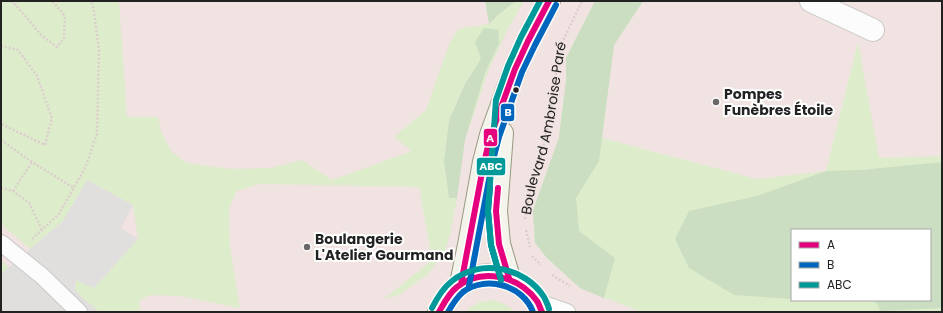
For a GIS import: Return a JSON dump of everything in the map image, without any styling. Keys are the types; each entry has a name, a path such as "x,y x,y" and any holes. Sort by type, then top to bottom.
{"street":[{"path":"461,284 484,162 491,135 515,70 549,1"},
{"path":"811,1 874,30"},
{"path":"504,102 496,211 499,244 509,278"},
{"path":"439,312 447,296 461,284 476,277 493,275 509,278 526,288 540,307"}],"lane":[{"path":"1,243 42,276 79,312"},
{"path":"540,307 567,312"}],"path":[{"path":"7,1 13,2 40,35 57,47 64,38 65,16 52,1"},
{"path":"15,254 59,214 85,168 97,134 99,50 93,5 90,1"},
{"name":"Boulevard Ambroise Paré","path":"525,221 531,185 541,156 549,121 560,47 582,1"},
{"path":"1,46 18,50 37,76 52,118 45,145 1,124"},
{"path":"1,140 32,162 74,188"},
{"path":"13,192 32,162"},
{"path":"1,188 13,192 29,203 42,230"},
{"name":"Boulevard Ambroise Paré","path":"526,228 530,248"},
{"path":"531,255 545,268"},
{"path":"549,273 571,287"}],"shaded area":[{"path":"1,1 942,1 942,162 757,179 583,133 747,312 1,312"},
{"path":"87,180 133,205 121,228 138,239 94,288 76,280 75,289 78,294 99,312 1,312 1,274 63,221"}],"green space":[{"path":"1,1 119,1 127,117 158,117 162,134 172,152 187,163 231,169 271,168 302,160 332,180 412,151 394,137 426,110 449,44 458,29 489,24 516,1 524,1 510,25 489,69 465,140 485,73 499,44 481,59 465,84 449,120 444,161 449,197 457,198 445,252 428,274 399,295 384,299 432,260 419,187 260,184 237,191 229,208 230,246 240,308 179,296 150,295 140,300 140,312 99,312 78,294 75,289 76,280 94,288 138,239 133,205 87,181 63,221 30,249 1,224"},
{"path":"485,1 516,1 489,24"},
{"path":"595,1 643,1 614,45 602,138 757,179 826,171 858,42 879,158 942,156 942,312 641,312 580,288 546,257 535,243 533,211 559,137 566,81 566,58"},
{"path":"595,1 643,1 614,45 599,161 576,198 579,231 615,258 604,298 580,288 546,257 535,243 533,211 559,137 566,81 566,58"},
{"path":"484,28 498,30 499,44 485,73 465,140 457,198 449,198 444,161 449,120 465,84 481,59 475,42"},
{"path":"942,162 942,308 881,311 876,301 931,301 931,229 791,229 791,299 734,295 689,268 675,239 689,211 757,196 826,171 861,170"},
{"path":"1,260 9,267 1,274"},
{"path":"494,300 507,306 514,312 466,312 478,303"}],"transit line":[{"name":"ABC","path":"501,280 491,245 488,211 496,100 508,66 540,1"},
{"name":"A","path":"461,284 484,162 491,135 515,69 549,1"},
{"name":"B","path":"469,286 492,164 499,137 522,72 556,5"},
{"name":"B","path":"490,187 488,211 491,245 501,280"},
{"name":"A","path":"498,188 496,211 499,244 509,278"},
{"name":"ABC","path":"432,308 440,293 452,281 463,274 488,268 501,269 526,279 536,287 544,297 549,309"},
{"name":"A","path":"439,312 454,289 467,281 478,277 489,276 500,277 520,285 537,301 542,312"},
{"name":"B","path":"448,312 456,299 463,292 482,284 493,284 513,289 528,303 533,312"}],"place":[{"name":"Pompes Funèbres Étoile","path":"716,102"},
{"name":"Boulangerie L'Atelier Gourmand","path":"307,247"}]}
